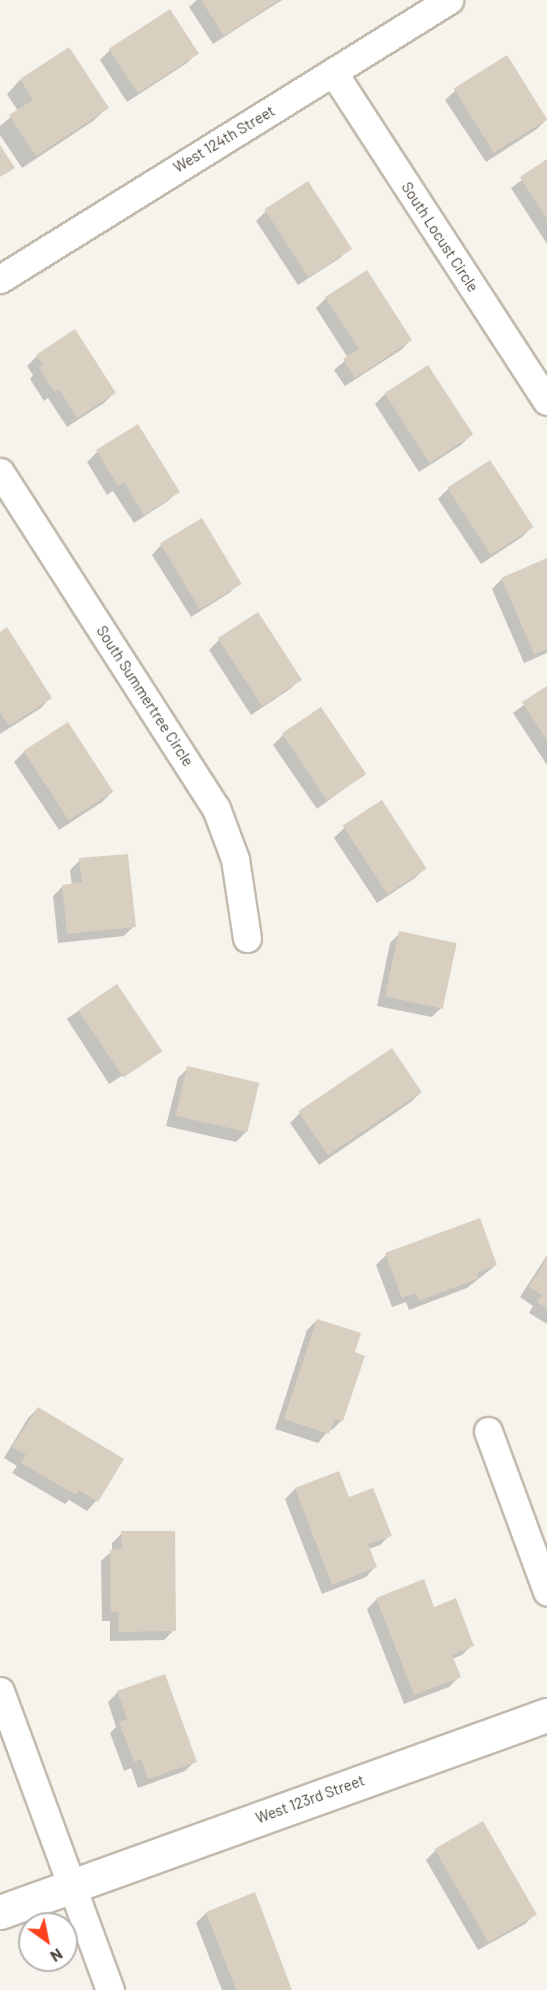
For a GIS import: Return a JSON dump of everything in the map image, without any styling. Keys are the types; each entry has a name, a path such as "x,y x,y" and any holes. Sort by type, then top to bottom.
{"street":[{"name":"West 124th Street","path":"0,279 449,0"},
{"name":"South Locust Circle","path":"333,72 547,401"},
{"name":"South Summertree Circle","path":"0,472 216,808 235,859 247,938"},
{"path":"488,1431 547,1591"},
{"path":"0,1691 110,1990"},
{"name":"West 123rd Street","path":"0,1912 547,1715"}],"building":[{"path":"201,0 279,0 224,36"},
{"path":"170,9 199,53 138,93 109,49"},
{"path":"69,47 109,108 36,156 9,115 33,100 20,79"},
{"path":"507,55 547,120 494,153 454,88"},
{"path":"0,145 15,168 0,177"},
{"path":"547,159 547,219 520,177"},
{"path":"308,181 352,249 309,277 264,209"},
{"path":"367,270 412,340 355,378 343,359 359,349 325,297"},
{"path":"75,329 116,393 77,418 59,389 55,392 39,368 43,365 36,355"},
{"path":"428,365 473,435 430,463 384,393"},
{"path":"138,424 180,492 144,515 124,482 118,486 96,450"},
{"path":"490,460 534,527 491,555 447,488"},
{"path":"202,518 242,584 200,609 160,543"},
{"path":"547,558 547,649 534,654 501,578"},
{"path":"258,612 302,680 262,706 218,638"},
{"path":"7,627 52,698 9,726 0,712 0,632"},
{"path":"547,686 547,740 522,702"},
{"path":"321,707 366,774 327,800 282,733"},
{"path":"68,722 113,792 69,820 24,751"},
{"path":"382,800 427,869 387,894 343,826"},
{"path":"128,854 136,927 67,934 62,885 82,882 79,858"},
{"path":"399,931 457,943 443,1009 385,997"},
{"path":"117,984 162,1051 123,1077 78,1010"},
{"path":"392,1048 422,1092 328,1155 298,1111"},
{"path":"187,1066 259,1083 248,1132 176,1116"},
{"path":"480,1218 497,1265 477,1273 479,1278 419,1301 416,1293 402,1298 385,1253"},
{"path":"547,1257 547,1308 537,1302 542,1295 529,1287"},
{"path":"317,1319 361,1333 355,1352 365,1356 343,1421 335,1419 329,1434 284,1419"},
{"path":"38,1407 124,1459 98,1502 79,1490 76,1495 21,1463 26,1455 12,1447"},
{"path":"339,1471 349,1497 373,1488 392,1536 368,1544 377,1567 332,1585 295,1488"},
{"path":"121,1531 175,1531 176,1631 119,1632 119,1612 111,1612 110,1550 122,1549"},
{"path":"424,1579 434,1607 456,1598 474,1646 452,1655 461,1677 414,1695 376,1598"},
{"path":"165,1674 197,1762 148,1779 141,1759 134,1762 119,1722 127,1719 117,1691"},
{"path":"483,1821 537,1915 489,1943 435,1849"},
{"path":"255,1892 292,1990 236,1990 206,1912"}]}
